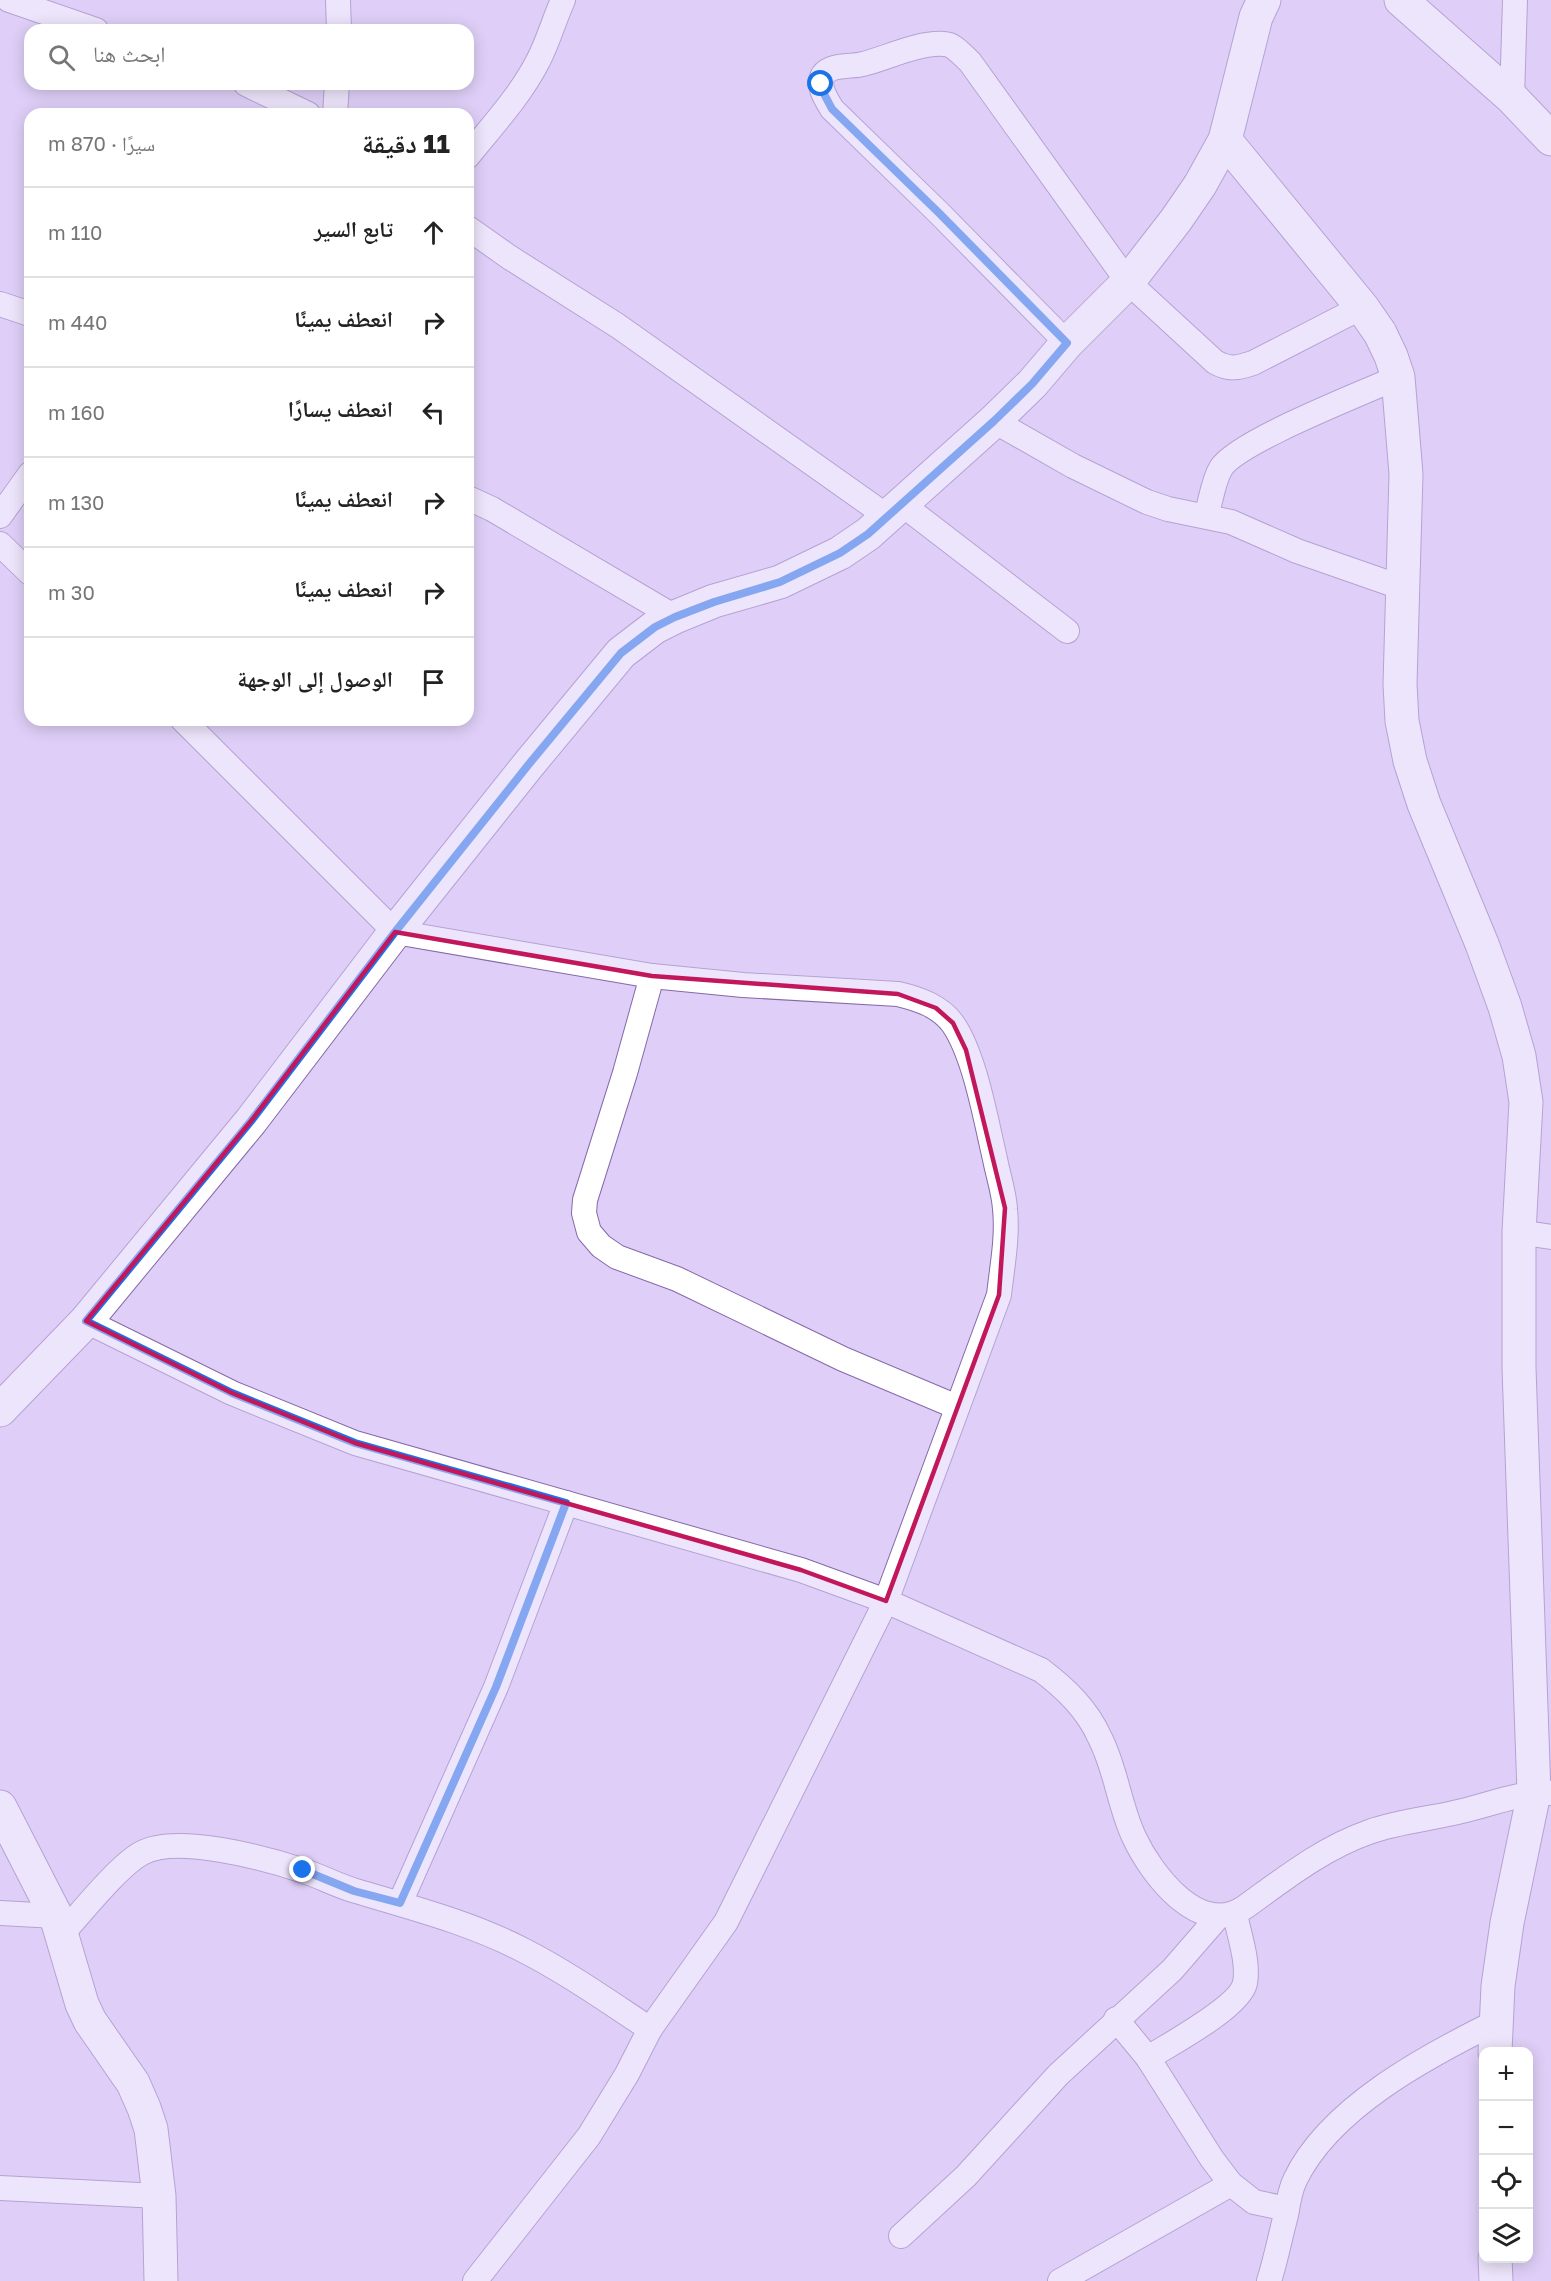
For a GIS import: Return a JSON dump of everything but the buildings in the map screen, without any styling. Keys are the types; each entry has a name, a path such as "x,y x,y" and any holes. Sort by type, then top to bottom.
{"street":[{"path":"9,0 79,24"},
{"path":"338,0 339,24"},
{"path":"474,149 513,101 529,77 540,58 563,0"},
{"path":"1401,0 1512,98 1551,139"},
{"path":"1512,98 1515,0"},
{"path":"0,1410 86,1321 251,1121 395,932 621,653 655,627 675,617 714,602 780,582 840,553 896,511 994,421 1128,282 1176,220 1225,140 1258,6"},
{"path":"1067,343 939,213 832,109 821,84 826,72 833,68 861,65 933,44 947,44 956,49 970,62 1128,282 1215,362 1226,369 1253,363 1362,307"},
{"path":"258,90 296,108"},
{"path":"335,108 337,90"},
{"path":"1225,140 1362,307 1384,341 1398,377 1406,474 1400,684 1402,721 1410,760 1424,804 1482,944 1505,1007 1519,1056 1526,1102 1519,1232 1522,1486 1543,1793 1507,1923 1498,1986 1496,2037 1437,2052 1379,2089 1323,2137 1306,2159 1294,2182 1269,2281"},
{"path":"474,232 896,511 1067,631"},
{"path":"0,304 24,312"},
{"path":"1206,516 1217,477 1222,466 1232,455 1260,438 1398,377"},
{"path":"994,421 1063,461 1147,502 1240,526 1297,550 1403,588"},
{"path":"0,516 24,482"},
{"path":"474,501 492,509 675,617"},
{"path":"0,544 24,567"},
{"path":"195,726 395,932 652,976 743,985 898,994 920,1000 936,1008 953,1023 966,1050 982,1102 1005,1208 1005,1247 999,1295 886,1601 726,1922 650,2029 627,2074 589,2136 475,2281"},
{"path":"652,976 625,1073 585,1200 584,1213 589,1232 601,1246 617,1257 677,1280 843,1359 957,1407"},
{"path":"1519,1232 1551,1237"},
{"path":"86,1321 232,1393 355,1443 801,1570 886,1601 1041,1670 1063,1687 1084,1710 1101,1738 1133,1836 1146,1859 1169,1888 1185,1903 1203,1913 1226,1916"},
{"path":"400,1903 496,1687 566,1503"},
{"path":"901,2236 966,2176 1058,2075 1116,2019 1172,1970 1226,1916 1317,1857 1359,1836 1396,1824 1543,1793"},
{"path":"0,1807 59,1925 82,2004 90,2021 120,2062 133,2083 144,2108 151,2129 159,2196 161,2281"},
{"path":"59,1925 142,1853 162,1847 181,1846 251,1856 303,1870 354,1891 400,1903 483,1932 522,1949 572,1977 650,2029"},
{"path":"0,1913 59,1925"},
{"path":"1148,2058 1219,2013 1239,1995 1246,1974 1226,1916"},
{"path":"1116,2019 1148,2058 1212,2159 1231,2184 1254,2202 1287,2209"},
{"path":"1060,2281 1231,2184"},
{"path":"0,2188 159,2196"},
{"path":"1495,2263 1496,2281"}],"highlighted area":[{"path":"395,932 652,976 898,994 936,1008 953,1023 966,1050 1005,1208 999,1295 886,1601 801,1570 355,1443 232,1393 86,1321 251,1121"}],"route":[{"path":"303,1870 354,1891 400,1903 496,1687 566,1503 355,1443 232,1393 86,1321 251,1121 395,932 621,653 655,627 675,617 714,602 752,592 808,570 840,553 868,534 994,421 1032,384 1067,343 939,213 846,124 832,109 821,84"}]}
